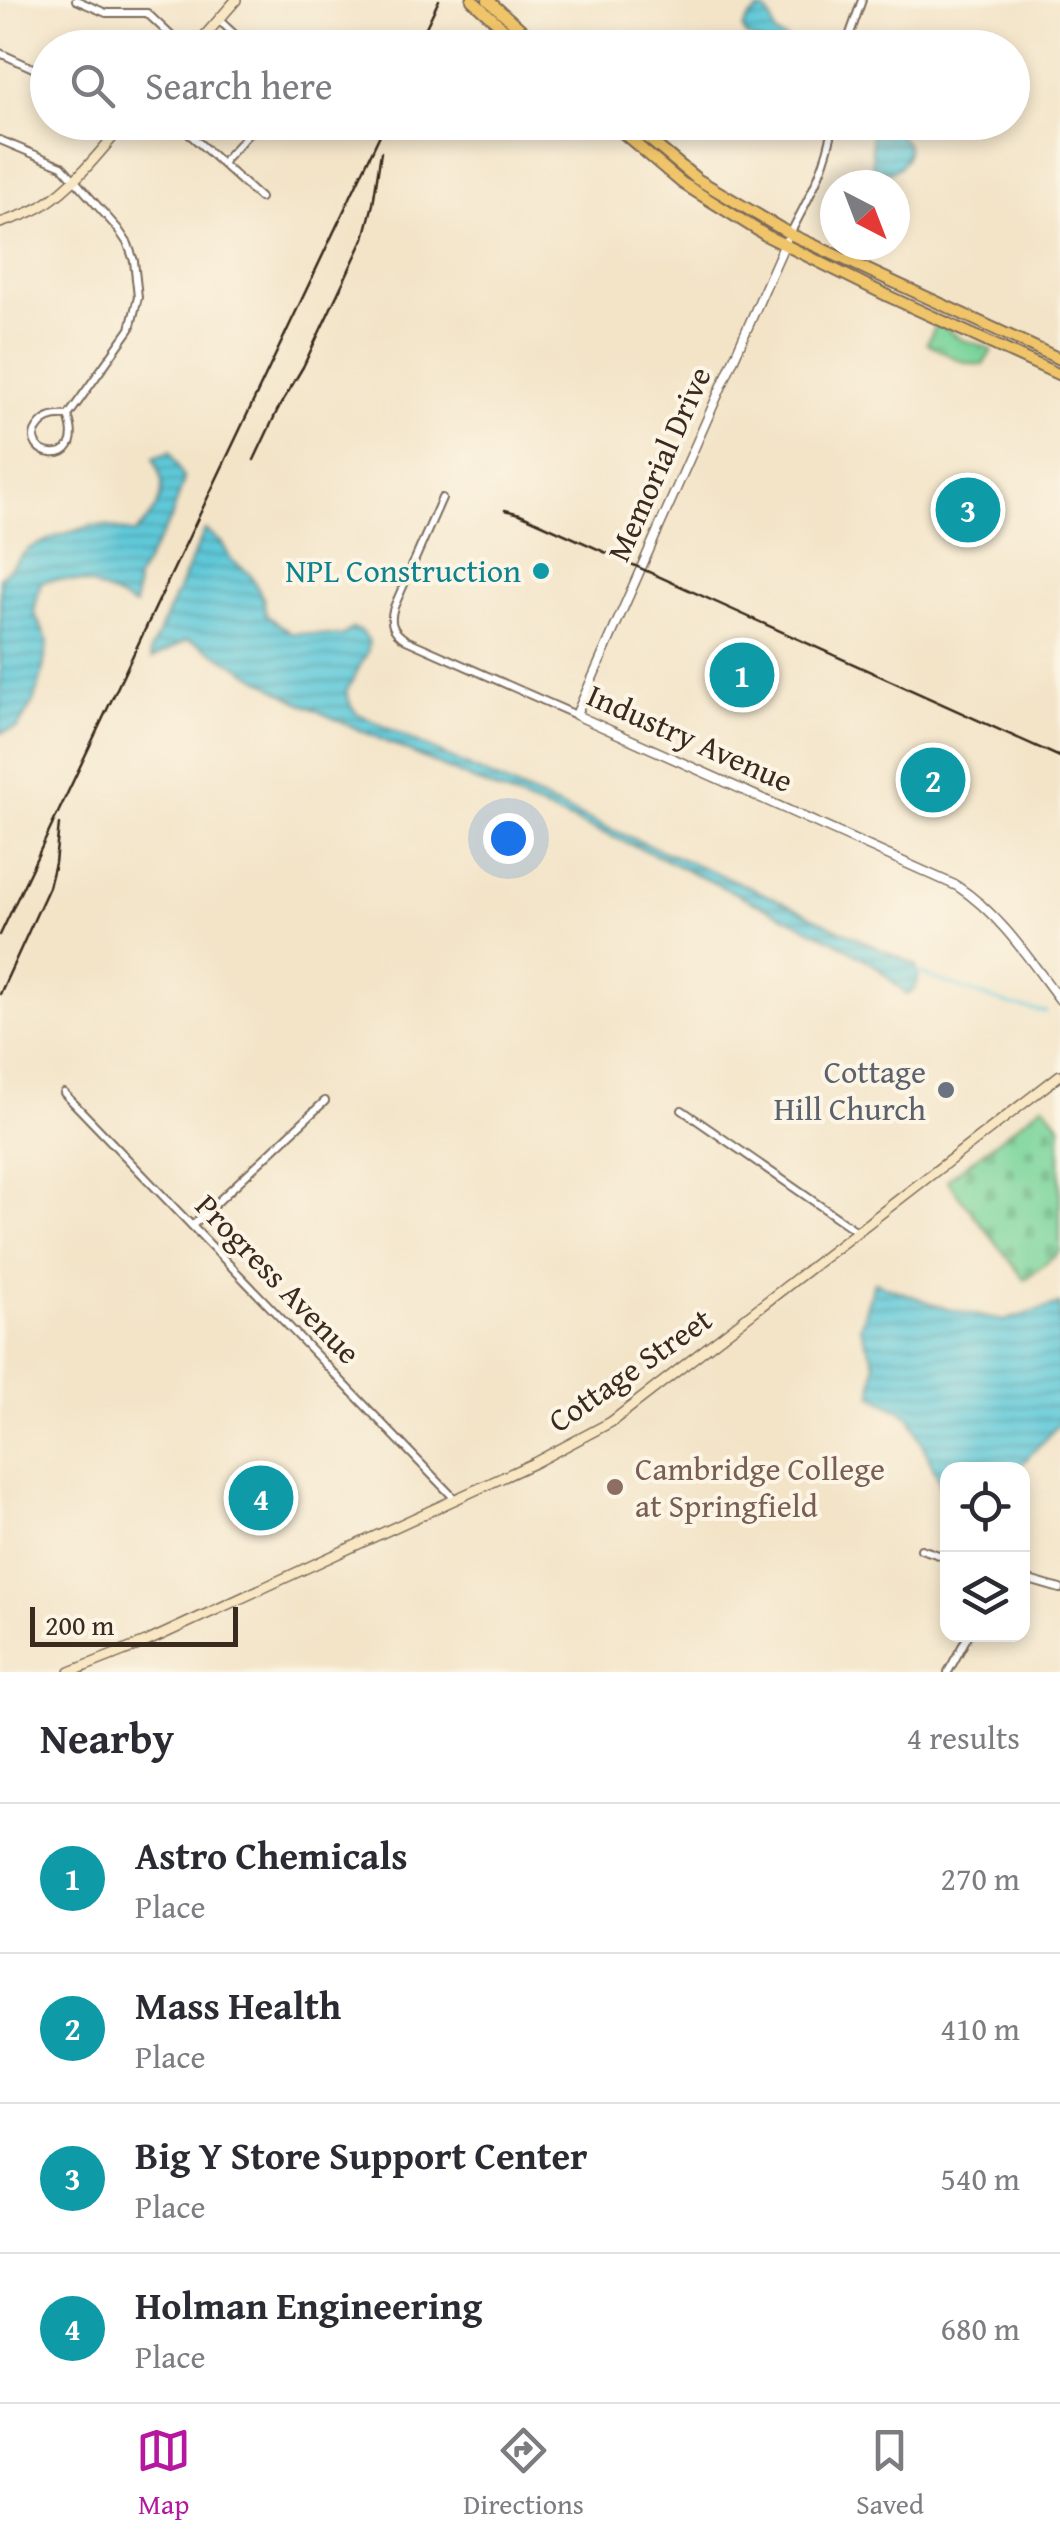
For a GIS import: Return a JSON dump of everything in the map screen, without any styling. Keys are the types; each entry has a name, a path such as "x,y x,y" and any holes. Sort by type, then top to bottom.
{"main road":[{"path":"209,30 236,0"},
{"path":"472,0 505,30"},
{"path":"488,0 522,30"},
{"path":"0,223 42,206 76,178 110,140"},
{"path":"630,140 692,190 784,246 1060,375"},
{"path":"650,140 697,179 790,234 1060,360"},
{"path":"934,316 940,303"},
{"path":"997,346 1004,332"},
{"name":"Cottage Street","path":"70,1672 146,1642 455,1500 574,1444 611,1422 1060,1075"}],"street":[{"path":"76,0 106,13 146,9 166,30"},
{"path":"851,30 862,0"},
{"path":"218,20 229,30"},
{"path":"0,54 30,67"},
{"path":"0,140 62,166 76,178 128,244 134,260 138,298 130,329 68,416 72,437 68,448 60,453 42,452 35,441 39,424 68,416"},
{"path":"196,140 260,198"},
{"path":"222,163 243,140"},
{"path":"790,234 820,178 831,140"},
{"name":"Memorial Drive","path":"576,715 790,234"},
{"name":"Industry Avenue","path":"442,498 390,617 394,629 406,640 958,886 986,906 1060,1000"},
{"name":"Progress Avenue","path":"64,1093 455,1500"},
{"path":"192,1225 325,1100"},
{"path":"682,1110 858,1232"},
{"path":"920,1549 940,1555"},
{"path":"1030,1580 1060,1589"},
{"path":"948,1672 965,1642"}],"green space":[{"path":"937,323 959,338 992,350 983,365 947,355 927,343"},
{"path":"1044,1104 1060,1125 1060,1252 1025,1280 947,1180"}],"water":[{"path":"759,10 766,11 774,30 744,30 748,19"},
{"path":"871,140 903,140 907,144 905,158 898,168 875,170"},
{"path":"170,451 184,479 171,519 137,578 135,606 78,581 41,582 34,612 48,642 41,679 18,728 0,733 0,578 28,549 55,537 91,526 135,534 154,511 162,490 154,457"},
{"path":"205,530 222,543 231,560 249,573 263,598 266,615 291,633 342,636 353,628 363,633 369,642 367,653 346,692 357,713 492,777 746,885 916,965 918,978 914,989 907,995 875,965 836,942 647,851 324,714 197,643 187,640 152,659 150,652"},
{"path":"874,1282 947,1309 1004,1321 1060,1304 1060,1423 1024,1462 940,1462 940,1483 910,1417 872,1395 875,1363 860,1328"}],"waterway":[{"path":"916,972 1012,1006 1046,1012"}],"railway":[{"path":"425,30 439,0"},
{"path":"0,935 377,140"},
{"path":"254,460 364,238 381,152"},
{"path":"505,510 1060,757"},
{"path":"0,994 49,887 59,824"}],"place":[{"name":"Big Y Store Support Center","path":"968,510"},
{"name":"NPL Construction","path":"541,571"},
{"name":"Astro Chemicals","path":"742,675"},
{"name":"Mass Health","path":"933,780"},
{"name":"Cottage Hill Church","path":"946,1090"},
{"name":"Cambridge College at Springfield","path":"615,1487"},
{"name":"Holman Engineering","path":"261,1498"}]}
